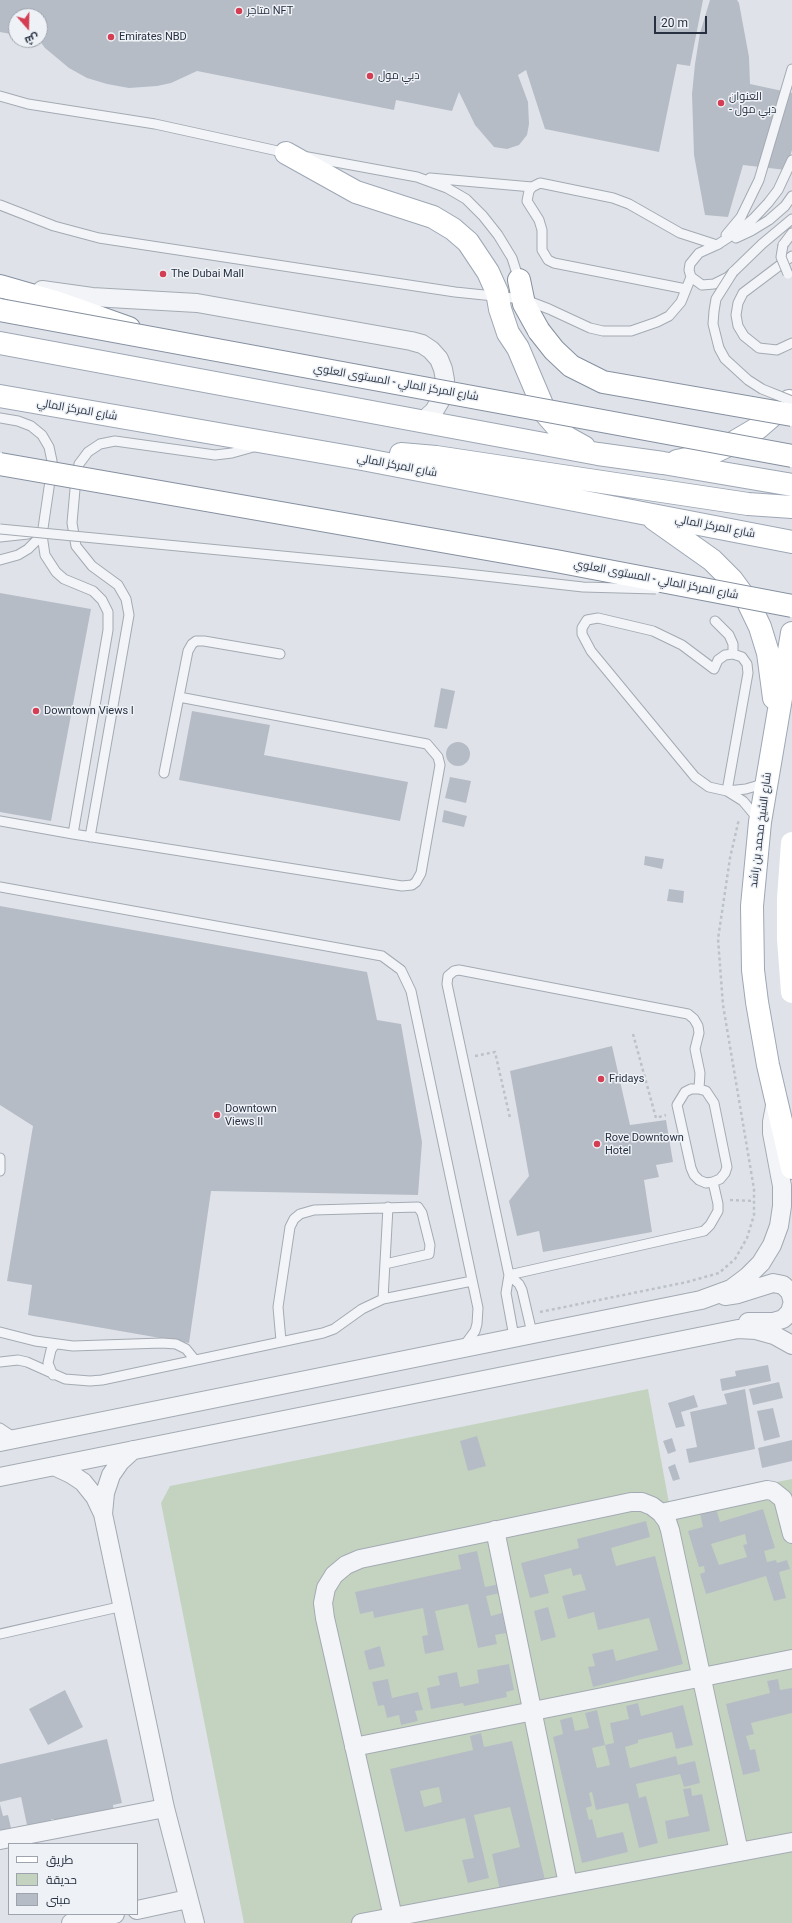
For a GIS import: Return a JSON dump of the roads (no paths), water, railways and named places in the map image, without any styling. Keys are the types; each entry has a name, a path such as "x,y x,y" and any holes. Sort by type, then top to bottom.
{"main road":[{"path":"286,153 356,192 433,217 453,228 468,242 488,272 498,297 500,310 508,333 518,348 546,414 566,437 598,454"},
{"path":"0,286 90,313 152,338"},
{"path":"521,289 539,331 554,350 581,373 603,382 792,415"},
{"name":"شارع المركز المالي - المستوى العلوي","path":"0,310 792,456"},
{"path":"0,343 598,454 753,478 788,487"},
{"name":"شارع المركز المالي","path":"0,396 362,459 792,542"},
{"path":"663,463 710,454 731,444 758,428 792,397"},
{"path":"362,459 399,454 436,457 766,506 792,507"},
{"name":"شارع المركز المالي - المستوى العلوي","path":"0,464 556,561 792,606"},
{"path":"753,478 775,493 774,502 766,506"},
{"path":"648,514 712,560 732,580 748,602 760,626 768,653 777,722"},
{"name":"شارع الشيخ محمد بن راشد","path":"792,633 760,822 752,906 753,970 762,1034 792,1168"},
{"path":"792,843 788,899 788,939 792,992"}],"street":[{"path":"0,280 63,294 197,303 225,307 417,343 431,350 439,359 445,380 444,391 440,401 434,411 422,422"},
{"path":"700,1300 731,1289 747,1277 761,1263 772,1245 779,1226 782,1206 782,1186 772,1133 772,1122 776,1101"},
{"path":"8,1440 532,1333 738,1294 772,1282 783,1285 790,1292 792,1299"},
{"path":"706,1334 748,1322 774,1322 783,1319 790,1312 792,1305"},
{"path":"0,1477 706,1334 738,1329 756,1330 774,1335 792,1345"},
{"path":"103,1514 105,1493 111,1475 120,1462 133,1450"},
{"path":"54,1466 71,1474 83,1482 95,1497 103,1514 165,1808 195,1923"},
{"path":"661,1513 767,1490 779,1494 783,1499 792,1534"},
{"path":"393,1917 324,1618 323,1603 326,1588 334,1575 346,1566 360,1559 631,1502 642,1502 652,1506 661,1513 667,1521 670,1530 739,1852"},
{"path":"495,1530 568,1884"},
{"path":"354,1747 792,1660"},
{"path":"0,1840 165,1808"},
{"path":"361,1923 792,1842"},
{"path":"138,1910 188,1899"},
{"path":"71,1923 110,1915"}],"lane":[{"path":"717,245 734,228 751,199 759,180 792,69"},
{"path":"0,96 28,104 155,124 286,153 417,177 532,187"},
{"path":"717,245 740,230 768,203 778,190 792,160"},
{"path":"417,177 447,188 466,200 483,216 498,235 512,258 521,289 550,309 590,328 618,332 644,327 669,316 681,302 692,277"},
{"path":"686,289 554,263 548,260 542,250 542,230 539,220 527,201 527,195 532,187 540,183 613,198 629,204 673,230 717,245"},
{"path":"792,196 785,206 769,220 751,231 699,253 693,258 689,270 692,277 696,282 702,285 708,285 721,281 792,219"},
{"path":"0,205 54,226 99,238 455,292 498,297 521,289"},
{"path":"790,277 781,257 783,245 792,233"},
{"path":"792,256 743,293 738,304 736,315 738,326 744,336 758,348 777,350 792,343"},
{"path":"733,272 716,299 713,324 719,348 725,359 748,380 762,389 792,401"},
{"path":"0,418 18,421 31,426 42,435 49,447 52,461 51,474 39,534 28,549 18,555 0,560"},
{"path":"90,837 129,615 123,591 112,579 86,560 73,539 72,523 76,478 79,464 88,452 100,444 115,441 214,455 248,449 264,443"},
{"path":"0,529 39,534 449,572 583,587 635,589 686,586"},
{"path":"0,537 39,534"},
{"path":"39,534 49,564 64,578 93,591 102,600 108,612 109,620 73,834"},
{"path":"727,791 748,673 747,664 742,657 733,654 725,655 718,660 714,669 682,645 653,631 598,618 587,620 582,628 584,639 595,657 695,777 710,787 727,791 743,801 760,822"},
{"path":"715,621 723,627 729,635 733,644 733,654"},
{"path":"164,773 189,647 196,641 204,641 280,654"},
{"path":"0,821 90,837 402,886 412,885 419,878 440,765 438,757 427,744 179,697"},
{"path":"727,791 746,789 766,783"},
{"path":"0,887 382,956 401,970 411,991 478,1308 477,1324 471,1339 463,1347"},
{"path":"514,1337 506,1293 509,1275 447,984 450,973 459,970 688,1014 694,1019 698,1026 699,1033 695,1050 700,1073 698,1089"},
{"path":"698,1089 706,1091 714,1103 727,1160 728,1167 725,1174 714,1182 699,1180 694,1175 678,1112 677,1105 685,1092 698,1089"},
{"path":"0,1158 0,1171"},
{"path":"509,1275 704,1230 715,1219 718,1211 714,1182"},
{"path":"281,1342 278,1307 290,1227 294,1219 300,1214 314,1210 413,1206 420,1209 430,1250 429,1254 385,1264"},
{"path":"383,1299 388,1207"},
{"path":"509,1275 519,1284 522,1290 532,1333"},
{"path":"0,1362 9,1360 23,1361 54,1375 78,1381 102,1380 281,1342 334,1329 362,1309 383,1299 472,1281"},
{"path":"0,1332 35,1341 55,1344 92,1346 162,1343 176,1344 186,1349 195,1360"},
{"path":"54,1375 48,1363 51,1350 55,1344"},
{"path":"0,1428 8,1440"},
{"path":"0,1634 123,1606"}],"place":[{"name":"متاجر NFT","path":"239,11"},
{"name":"Emirates NBD","path":"111,37"},
{"name":"دبي مول","path":"370,76"},
{"name":"العنوان - دبي مول","path":"721,103"},
{"name":"The Dubai Mall","path":"163,274"},
{"name":"Downtown Views I","path":"36,711"},
{"name":"Fridays","path":"601,1079"},
{"name":"Downtown Views II","path":"217,1115"},
{"name":"Rove Downtown Hotel","path":"597,1144"}]}
